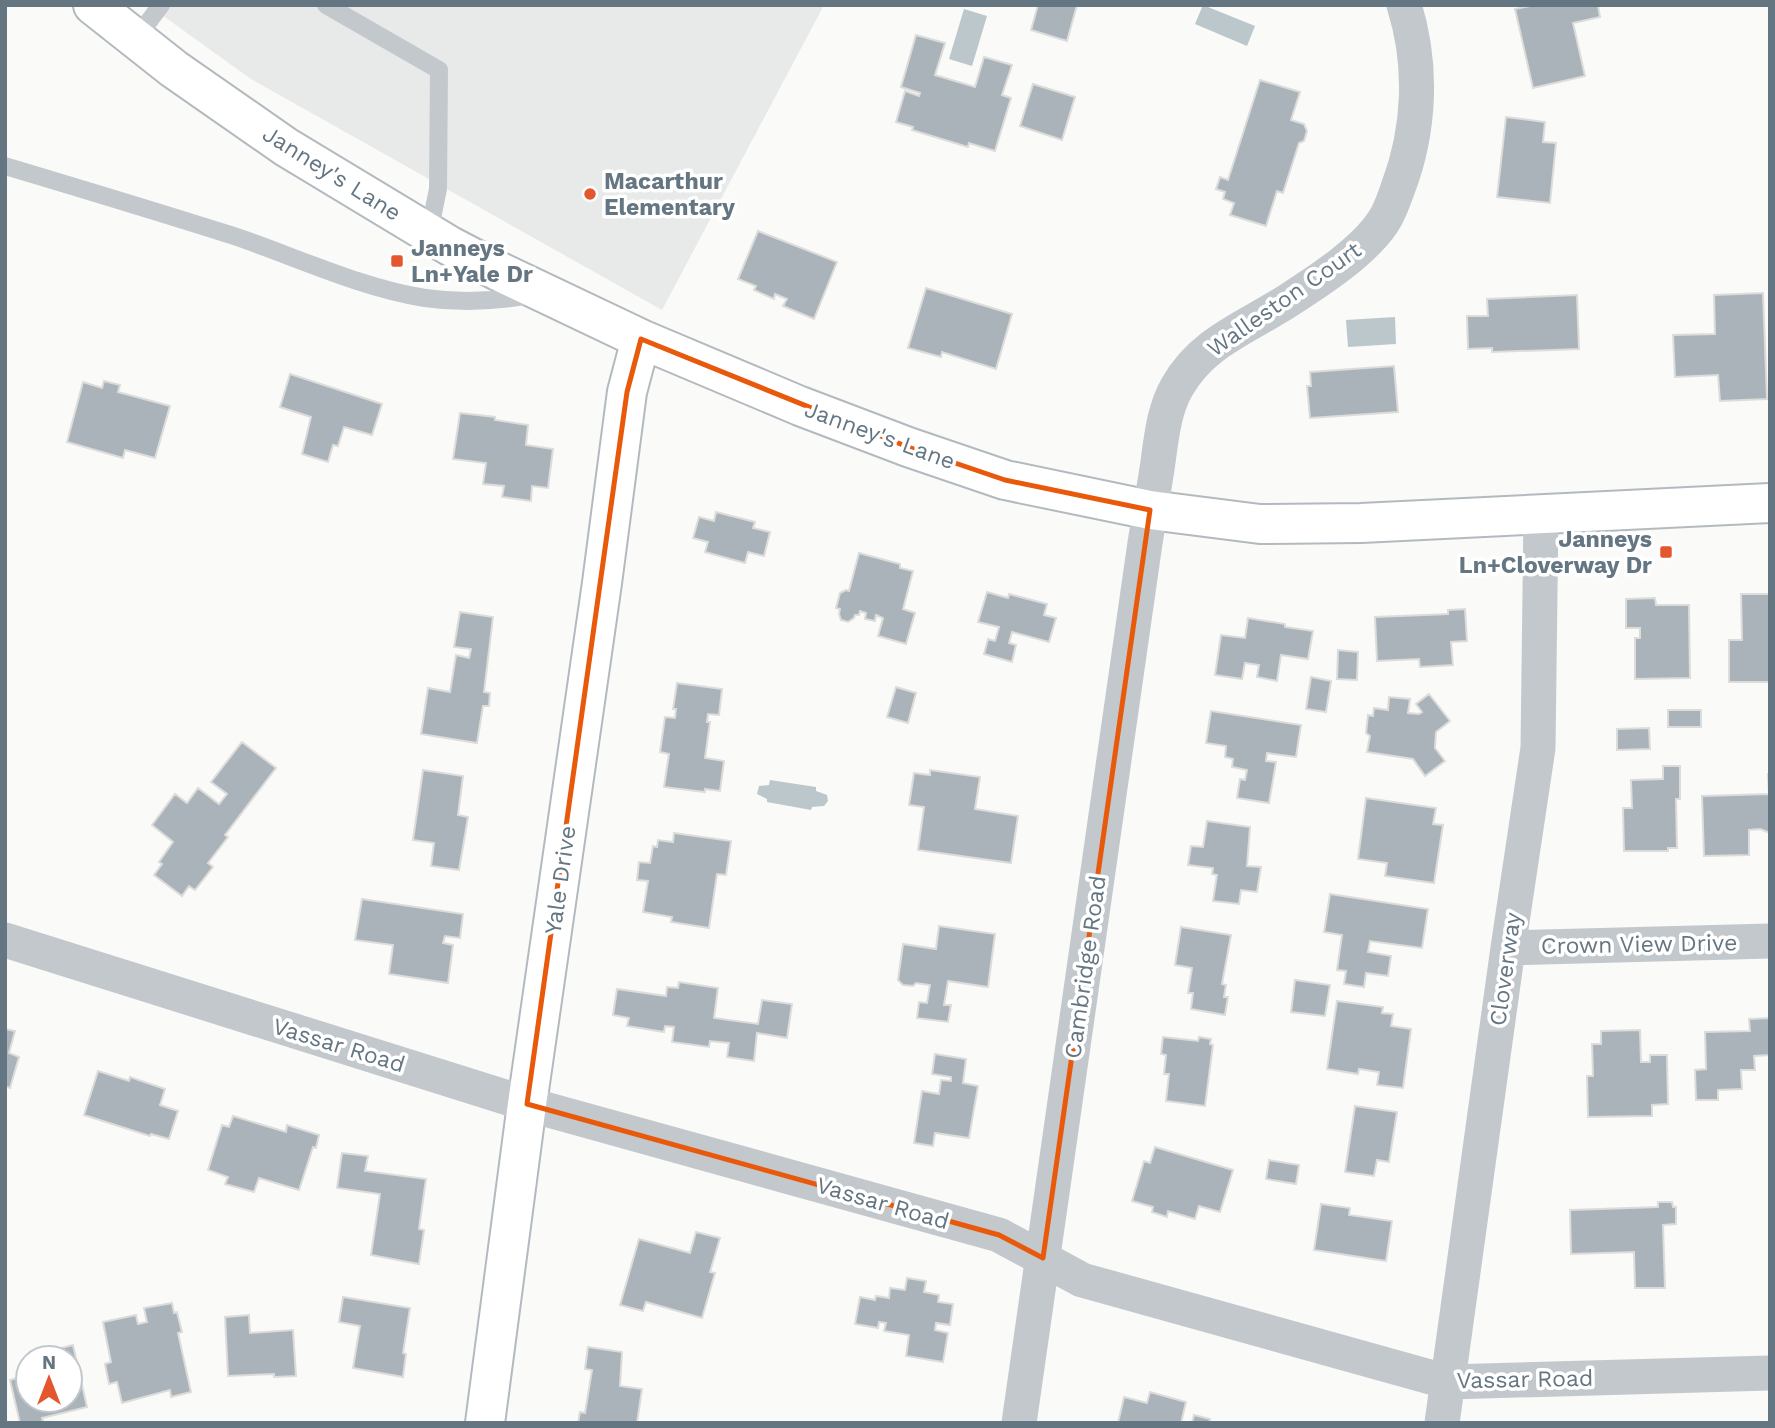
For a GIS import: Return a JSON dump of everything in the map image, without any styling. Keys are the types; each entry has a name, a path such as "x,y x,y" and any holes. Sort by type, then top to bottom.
{"main road":[{"name":"Janney's Lane","path":"93,5 135,40 286,147 429,233 541,293 641,339 800,406 920,452 1005,480 1150,510 1260,524 1361,523 1770,503"},
{"name":"Yale Drive","path":"485,1423 627,392 641,339"}],"street":[{"name":"Walleston Court","path":"1150,510 1167,411 1177,386 1199,359 1225,336 1289,300 1342,264 1383,222 1404,174 1415,121 1417,83 1413,42 1404,5"},
{"name":"Cambridge Road","path":"1019,1423 1150,510"},
{"name":"Cloverway","path":"1443,1423 1538,748 1541,513"},
{"name":"Vassar Road","path":"5,940 527,1104 999,1235 1082,1280 1448,1382 1770,1373"},
{"name":"Crown View Drive","path":"1508,948 1770,941"}],"lane":[{"path":"135,40 161,5"},
{"path":"326,5 439,70 438,189 429,233"},
{"path":"5,166 182,219 370,284 410,294 451,300 541,293"}],"highlighted area":[{"path":"641,339 908,447 1005,480 1150,510 1043,1258 999,1235 527,1104 627,392"}],"shaded area":[{"name":"Macarthur Elementary","path":"148,5 824,5 662,310 251,79"},
{"path":"1203,5 1255,26 1247,46 1195,24"},
{"path":"964,9 987,16 972,66 949,59"},
{"path":"1395,317 1396,344 1348,347 1346,320"},
{"path":"770,780 816,787 816,791 827,795 828,801 824,806 812,807 811,810 767,802 767,799 757,794 759,786 769,785"}],"building":[{"path":"1038,5 1077,5 1067,41 1031,30"},
{"path":"1535,5 1598,5 1600,17 1573,23 1585,76 1533,88 1515,9"},
{"path":"916,35 945,43 935,75 975,87 984,57 1012,65 1002,95 1011,98 995,151 969,143 968,147 912,130 913,127 896,122 905,91 919,96 920,93 901,87"},
{"path":"1260,80 1300,92 1291,120 1304,124 1307,131 1304,141 1299,143 1283,193 1277,191 1266,226 1230,215 1234,203 1223,199 1225,192 1216,189 1220,177 1228,180"},
{"path":"1033,84 1075,97 1062,140 1020,126"},
{"path":"1506,117 1545,122 1543,142 1556,143 1550,203 1497,197"},
{"path":"758,231 837,262 814,319 783,306 787,299 775,294 774,299 754,290 756,286 738,279"},
{"path":"926,288 1012,314 996,369 942,352 941,357 908,348"},
{"path":"1763,293 1767,399 1720,401 1718,375 1675,377 1673,335 1715,334 1714,295"},
{"path":"1577,295 1579,349 1492,352 1492,348 1468,349 1467,316 1488,316 1487,299"},
{"path":"1394,366 1398,412 1310,418 1307,386 1311,386 1310,372"},
{"path":"290,374 382,404 372,435 344,427 338,446 333,445 328,462 302,454 311,417 280,407"},
{"path":"104,381 120,385 118,392 170,406 155,458 125,450 123,458 67,442 83,382 102,388"},
{"path":"460,413 495,417 495,420 528,425 526,445 553,449 548,488 532,486 531,501 502,497 504,486 483,484 486,463 453,459"},
{"path":"716,512 755,522 753,528 770,532 764,556 748,552 745,563 705,552 708,542 693,538 699,517 714,521"},
{"path":"859,553 900,564 900,568 913,571 903,609 915,613 906,644 878,636 883,618 876,615 875,621 865,619 866,613 860,611 859,615 855,615 848,622 841,620 840,609 836,608 840,593 849,591"},
{"path":"987,592 1008,598 1009,594 1047,604 1044,615 1056,618 1049,642 1012,632 1009,643 1016,645 1012,662 984,654 988,639 995,641 999,627 978,622"},
{"path":"1741,594 1770,594 1770,682 1729,682 1729,640 1742,640"},
{"path":"1655,598 1656,605 1689,605 1690,678 1635,679 1635,638 1640,638 1640,628 1626,628 1626,599"},
{"path":"1465,609 1467,641 1451,642 1453,665 1420,667 1419,659 1377,661 1375,617 1448,614 1448,610"},
{"path":"460,612 493,617 484,692 490,693 489,706 483,706 477,743 421,734 428,688 450,692 456,655 469,658 471,649 454,647"},
{"path":"1248,618 1313,631 1308,659 1281,655 1277,681 1257,677 1259,665 1245,663 1242,679 1215,675 1221,635 1245,638"},
{"path":"1338,650 1358,652 1357,680 1337,679"},
{"path":"1311,677 1331,681 1326,712 1306,709"},
{"path":"677,683 722,689 719,715 708,714 707,722 710,722 705,758 724,761 720,791 664,787 669,754 660,752 665,717 675,718 676,709 673,709"},
{"path":"896,687 916,693 908,723 887,717"},
{"path":"1429,694 1450,721 1436,732 1435,748 1445,761 1425,776 1413,759 1367,752 1370,736 1366,733 1368,715 1373,716 1374,708 1388,710 1389,697 1410,699 1408,713 1419,714 1422,712 1416,704"},
{"path":"1668,710 1701,710 1701,727 1668,727"},
{"path":"1211,711 1301,725 1296,757 1267,753 1266,761 1276,762 1269,803 1237,798 1240,779 1245,780 1247,770 1232,767 1233,759 1225,757 1226,746 1206,743"},
{"path":"1649,728 1650,749 1617,750 1617,729"},
{"path":"242,742 276,768 225,835 228,837 208,863 213,867 195,890 189,886 182,896 154,875 162,864 159,862 173,842 152,825 175,794 187,803 198,788 219,804 227,794 211,782"},
{"path":"1663,766 1680,766 1680,799 1676,799 1677,848 1668,848 1668,851 1624,851 1623,808 1632,808 1631,780 1663,779"},
{"path":"423,770 463,776 458,815 468,817 459,870 431,866 434,843 413,840"},
{"path":"930,770 980,777 975,809 1018,816 1011,863 918,850 924,807 909,805 914,773 930,775"},
{"path":"1770,774 1770,833 1760,829 1749,830 1749,855 1704,856 1702,796 1769,794"},
{"path":"1366,798 1436,808 1433,824 1443,825 1434,883 1385,876 1387,863 1358,859"},
{"path":"1207,821 1250,827 1247,866 1261,867 1257,892 1241,890 1239,904 1213,901 1217,875 1212,874 1213,868 1188,865 1191,846 1203,847"},
{"path":"674,833 731,841 726,875 717,874 709,928 671,922 672,917 643,912 648,881 637,880 639,862 650,863 653,846 657,847 658,840 673,842"},
{"path":"1330,894 1428,909 1422,948 1370,941 1368,952 1391,956 1388,976 1366,973 1364,987 1344,984 1346,971 1337,970 1342,935 1324,932"},
{"path":"362,899 463,914 460,938 445,936 443,943 453,945 448,983 389,974 393,945 355,940"},
{"path":"939,926 995,934 988,987 948,981 944,1005 951,1005 948,1022 917,1018 919,1002 927,1003 930,985 903,985 898,980 903,944 936,949"},
{"path":"1181,927 1231,935 1222,984 1226,985 1224,997 1228,997 1225,1015 1191,1009 1193,993 1188,993 1192,968 1175,965"},
{"path":"1295,980 1330,985 1325,1016 1291,1012"},
{"path":"679,982 718,988 714,1018 758,1024 762,1000 792,1004 787,1038 757,1033 754,1061 727,1057 729,1043 710,1041 709,1047 672,1042 674,1027 665,1026 664,1032 627,1026 629,1018 613,1015 617,989 666,996 667,987 678,988"},
{"path":"1337,1001 1383,1007 1382,1013 1393,1014 1391,1026 1411,1029 1403,1088 1377,1085 1379,1072 1359,1069 1358,1074 1327,1069"},
{"path":"1770,1018 1770,1055 1754,1056 1755,1070 1741,1070 1742,1089 1718,1090 1718,1100 1696,1100 1695,1070 1706,1069 1705,1032 1750,1031 1749,1019"},
{"path":"5,1029 15,1031 9,1053 19,1057 10,1088 5,1086"},
{"path":"1640,1030 1641,1062 1650,1062 1650,1055 1667,1055 1668,1104 1652,1105 1652,1116 1588,1117 1587,1076 1593,1076 1592,1044 1601,1044 1601,1031"},
{"path":"1163,1037 1198,1041 1199,1037 1211,1039 1210,1044 1213,1045 1205,1106 1166,1101 1169,1074 1164,1074 1166,1055 1161,1054"},
{"path":"935,1054 966,1059 963,1083 978,1086 969,1138 935,1133 933,1146 914,1143 922,1091 939,1094 941,1080 951,1081 951,1077 932,1074"},
{"path":"98,1071 129,1081 130,1077 165,1089 160,1105 178,1111 169,1139 151,1134 150,1136 84,1115"},
{"path":"1355,1106 1397,1112 1389,1162 1377,1160 1374,1176 1345,1172"},
{"path":"233,1116 286,1132 287,1125 319,1135 299,1190 259,1178 254,1192 225,1184 228,1177 208,1170 222,1125 229,1127"},
{"path":"1155,1147 1233,1170 1220,1212 1199,1206 1195,1219 1168,1211 1167,1217 1152,1212 1153,1207 1132,1201 1144,1161 1150,1163"},
{"path":"342,1153 368,1156 365,1171 426,1179 419,1229 424,1230 419,1264 371,1255 380,1194 337,1188"},
{"path":"1269,1160 1299,1165 1296,1184 1266,1179"},
{"path":"1658,1202 1672,1202 1673,1207 1676,1207 1676,1224 1663,1225 1665,1288 1635,1288 1634,1252 1571,1254 1570,1210 1658,1207"},
{"path":"1321,1204 1350,1208 1349,1215 1392,1221 1386,1261 1314,1250"},
{"path":"696,1232 720,1238 710,1272 715,1273 702,1318 646,1302 643,1311 620,1305 639,1239 690,1253"},
{"path":"907,1278 926,1281 924,1292 939,1295 938,1302 953,1304 950,1325 936,1323 935,1330 948,1333 943,1362 906,1356 909,1335 884,1331 886,1323 879,1322 878,1328 855,1324 860,1297 875,1300 876,1296 889,1298 890,1288 905,1290"},
{"path":"343,1297 410,1308 403,1353 406,1354 403,1377 353,1368 360,1326 339,1322"},
{"path":"172,1303 182,1332 178,1333 191,1392 171,1397 170,1390 122,1403 117,1382 109,1384 105,1364 111,1362 103,1322 136,1315 138,1324 147,1322 144,1308"},
{"path":"249,1315 250,1333 293,1330 296,1376 228,1376 225,1317"},
{"path":"588,1347 622,1352 620,1386 642,1389 637,1423 578,1423 580,1412 585,1413 592,1370 585,1369"},
{"path":"14,1379 14,1397 10,1380"},
{"path":"1150,1392 1186,1402 1181,1423 1118,1423 1124,1397 1147,1403"},
{"path":"18,1414 58,1414 42,1418 43,1421 38,1423 20,1423"},
{"path":"1194,1415 1210,1419 1209,1423 1192,1423"}],"place":[{"name":"Macarthur Elementary","path":"590,194"},
{"name":"Janneys Ln+Yale Dr","path":"397,261"},
{"name":"Janneys Ln+Cloverway Dr","path":"1666,552"}]}
